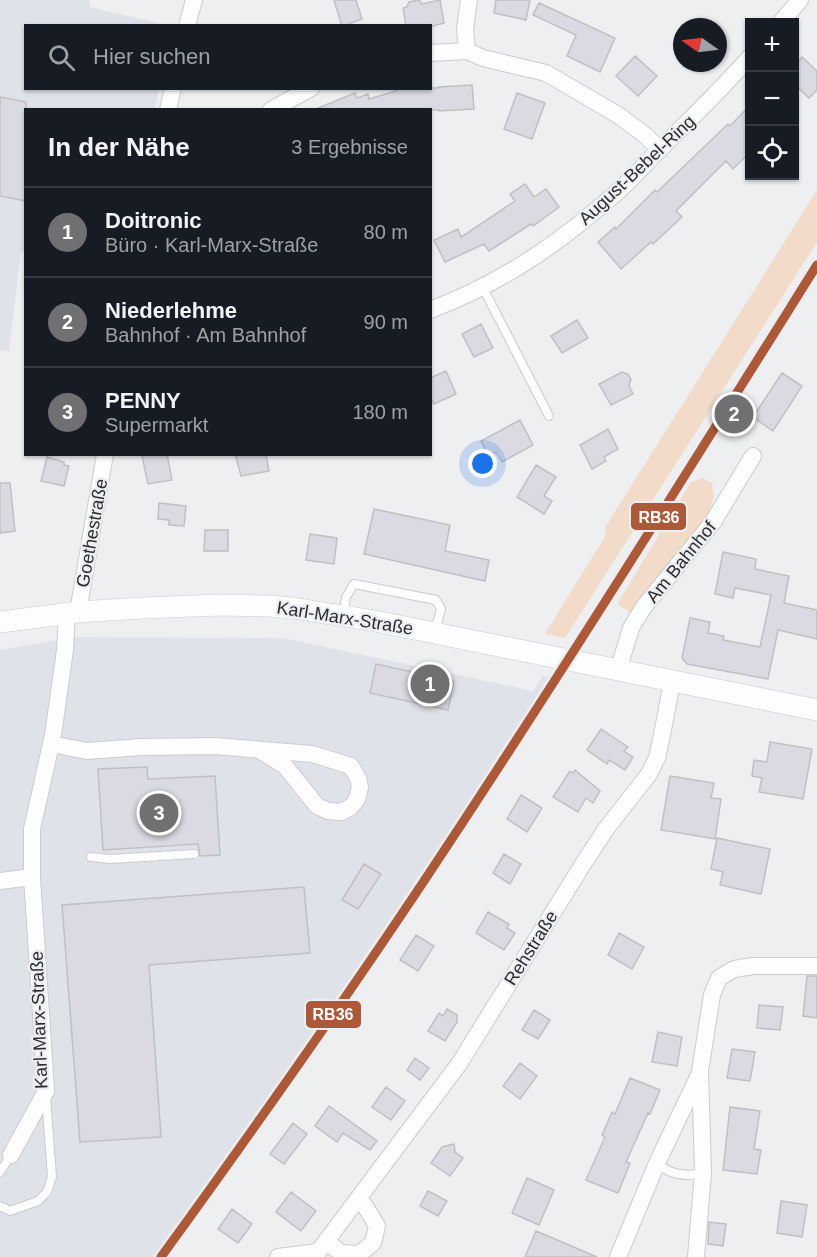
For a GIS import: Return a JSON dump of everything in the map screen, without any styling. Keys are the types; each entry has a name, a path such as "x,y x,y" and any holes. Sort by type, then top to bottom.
{"street":[{"path":"188,24 194,0"},
{"path":"466,51 465,29 469,0"},
{"path":"784,18 800,0"},
{"path":"432,53 466,51 483,58 546,73 618,115 645,135 660,150"},
{"name":"August-Bebel-Ring","path":"432,309 483,288 524,265 561,238 617,193 710,101 745,62"},
{"path":"168,108 172,90"},
{"path":"275,108 306,90"},
{"name":"Goethestraße","path":"73,613 105,456"},
{"name":"Am Bahnhof","path":"618,671 631,628 643,608 713,522 753,456"},
{"name":"Karl-Marx-Straße","path":"0,622 73,613 220,605 270,606 343,615 817,710"},
{"name":"Karl-Marx-Straße","path":"11,1155 46,1091 32,877 32,829 51,744 73,613"},
{"name":"Rehstraße","path":"278,1257 318,1252 459,1064 590,853 649,774 657,758 672,682"},
{"path":"51,744 87,751 204,746 312,753 351,766 360,787 357,799 351,807 341,812 328,812 317,806 285,766 259,750"},
{"path":"0,880 32,877"},
{"path":"696,1257 703,1173 700,1071 712,995 719,978 734,969 753,966 817,966"},
{"path":"618,1257 657,1163 700,1071"},
{"path":"327,1242 341,1253 359,1254 373,1244 377,1226 365,1206 358,1200"}],"lane":[{"path":"483,288 549,416"},
{"path":"343,615 346,597 354,584 436,600 441,609 434,633"},
{"path":"91,857 110,859 194,854"},
{"path":"0,1206 10,1210 38,1202 47,1192 52,1177 46,1091"},
{"path":"0,1172 11,1155"},
{"path":"657,1163 666,1172 690,1176 703,1173"}],"shaded area":[{"path":"0,0 89,0 90,7 162,24 24,24 24,90 159,90 155,108 24,108 24,252 21,252 9,351 0,350"},
{"path":"817,190 817,242 565,638 545,634 604,538 606,526"},
{"path":"703,478 712,483 714,496 708,517 631,613 617,604 691,482"},
{"path":"75,637 283,638 533,691 543,676 558,681 316,1052 167,1257 0,1257 0,650"}],"building":[{"path":"334,0 356,0 362,19 341,24"},
{"path":"419,0 422,4 440,0 444,23 433,26 432,24 406,24 403,8 407,7 409,2"},
{"path":"496,0 530,0 526,20 494,13"},
{"path":"539,3 615,38 600,72 567,56 576,35 533,15"},
{"path":"635,56 657,76 638,96 616,76"},
{"path":"802,57 817,71 817,90 809,98 799,89 799,61"},
{"path":"472,85 474,109 439,111 432,108 318,108 355,93 357,98 368,94 369,99 396,90 432,90 438,87"},
{"path":"517,93 545,103 532,139 504,129"},
{"path":"0,97 26,102 26,108 24,108 24,201 0,196"},
{"path":"745,110 745,157 733,169 726,161 676,211 682,217 621,269 598,242 615,227 616,229 655,190 657,192 728,124 730,126"},
{"path":"525,184 534,197 546,189 559,207 533,226 531,224 489,251 484,244 445,262 434,240 458,229 461,237 515,201 510,194"},
{"path":"577,320 588,338 562,353 551,336"},
{"path":"481,324 493,348 474,357 462,334"},
{"path":"446,371 456,394 434,404 432,377"},
{"path":"622,372 628,374 631,379 629,386 633,394 611,405 599,384"},
{"path":"782,373 802,386 773,431 753,417"},
{"path":"520,420 533,445 502,462 496,452 489,456 481,441"},
{"path":"608,429 618,449 604,457 606,461 592,469 580,445"},
{"path":"142,456 167,456 172,480 148,484"},
{"path":"236,456 266,456 269,471 241,476"},
{"path":"47,457 64,462 64,465 69,466 64,486 41,481"},
{"path":"536,465 556,477 544,496 552,501 544,514 517,497"},
{"path":"0,483 10,483 15,531 0,533"},
{"path":"159,503 186,506 184,526 169,525 169,520 158,519"},
{"path":"374,509 450,525 445,551 489,560 485,581 364,554"},
{"path":"205,530 228,530 228,551 204,551"},
{"path":"310,534 337,538 334,564 306,560"},
{"path":"723,552 756,559 755,569 789,576 784,603 817,610 817,639 778,630 768,679 687,664 682,658 690,618 710,622 708,633 724,636 723,640 760,647 771,595 735,588 733,598 715,594"},
{"path":"376,664 454,681 448,710 370,693"},
{"path":"601,729 628,747 624,751 633,757 625,770 609,760 607,764 587,750"},
{"path":"770,742 812,749 803,799 759,792 762,778 752,776 754,760 767,762"},
{"path":"147,767 148,779 215,776 220,855 200,856 198,844 103,850 98,769"},
{"path":"575,770 600,791 593,803 586,798 578,812 553,797 570,771 573,773"},
{"path":"670,776 714,783 711,798 721,799 715,839 661,830"},
{"path":"521,795 542,808 527,832 507,819"},
{"path":"717,838 770,849 761,894 720,885 723,872 711,869"},
{"path":"504,854 521,864 510,884 493,873"},
{"path":"364,864 381,874 358,909 342,900"},
{"path":"304,887 310,953 149,965 161,1137 80,1142 62,905"},
{"path":"488,912 509,924 507,928 515,933 504,950 476,933"},
{"path":"619,933 644,947 632,969 608,955"},
{"path":"416,935 434,946 418,971 400,960"},
{"path":"807,976 817,976 817,1018 803,1016"},
{"path":"759,1005 783,1007 780,1030 757,1028"},
{"path":"447,1009 457,1015 457,1022 445,1041 428,1031 439,1013 443,1016"},
{"path":"534,1010 550,1020 538,1039 522,1030"},
{"path":"658,1032 682,1037 677,1066 652,1062"},
{"path":"732,1049 755,1052 750,1081 727,1078"},
{"path":"415,1058 429,1068 420,1080 407,1070"},
{"path":"520,1063 537,1076 520,1099 503,1086"},
{"path":"630,1078 660,1090 626,1162 630,1163 618,1193 586,1180 605,1137 602,1135 612,1112 615,1114"},
{"path":"386,1087 405,1101 391,1120 372,1107"},
{"path":"329,1106 377,1141 370,1150 343,1133 337,1142 315,1126"},
{"path":"730,1107 760,1111 754,1149 761,1150 757,1174 723,1170"},
{"path":"293,1123 307,1134 284,1164 270,1154"},
{"path":"454,1144 455,1152 463,1158 450,1176 431,1163 442,1147"},
{"path":"527,1178 554,1190 539,1225 512,1213"},
{"path":"428,1191 447,1201 438,1216 420,1206"},
{"path":"291,1192 316,1211 301,1231 276,1212"},
{"path":"781,1201 807,1205 802,1237 777,1233"},
{"path":"232,1209 252,1224 238,1243 218,1229"},
{"path":"709,1222 726,1224 723,1246 708,1244"},
{"path":"536,1231 597,1257 525,1257"}],"transit line":[{"name":"RB36","path":"161,1257 355,983 469,813 817,265"}],"place":[{"name":"Niederlehme","path":"734,414"},
{"name":"Doitronic","path":"430,684"},
{"name":"PENNY","path":"159,813"}]}
